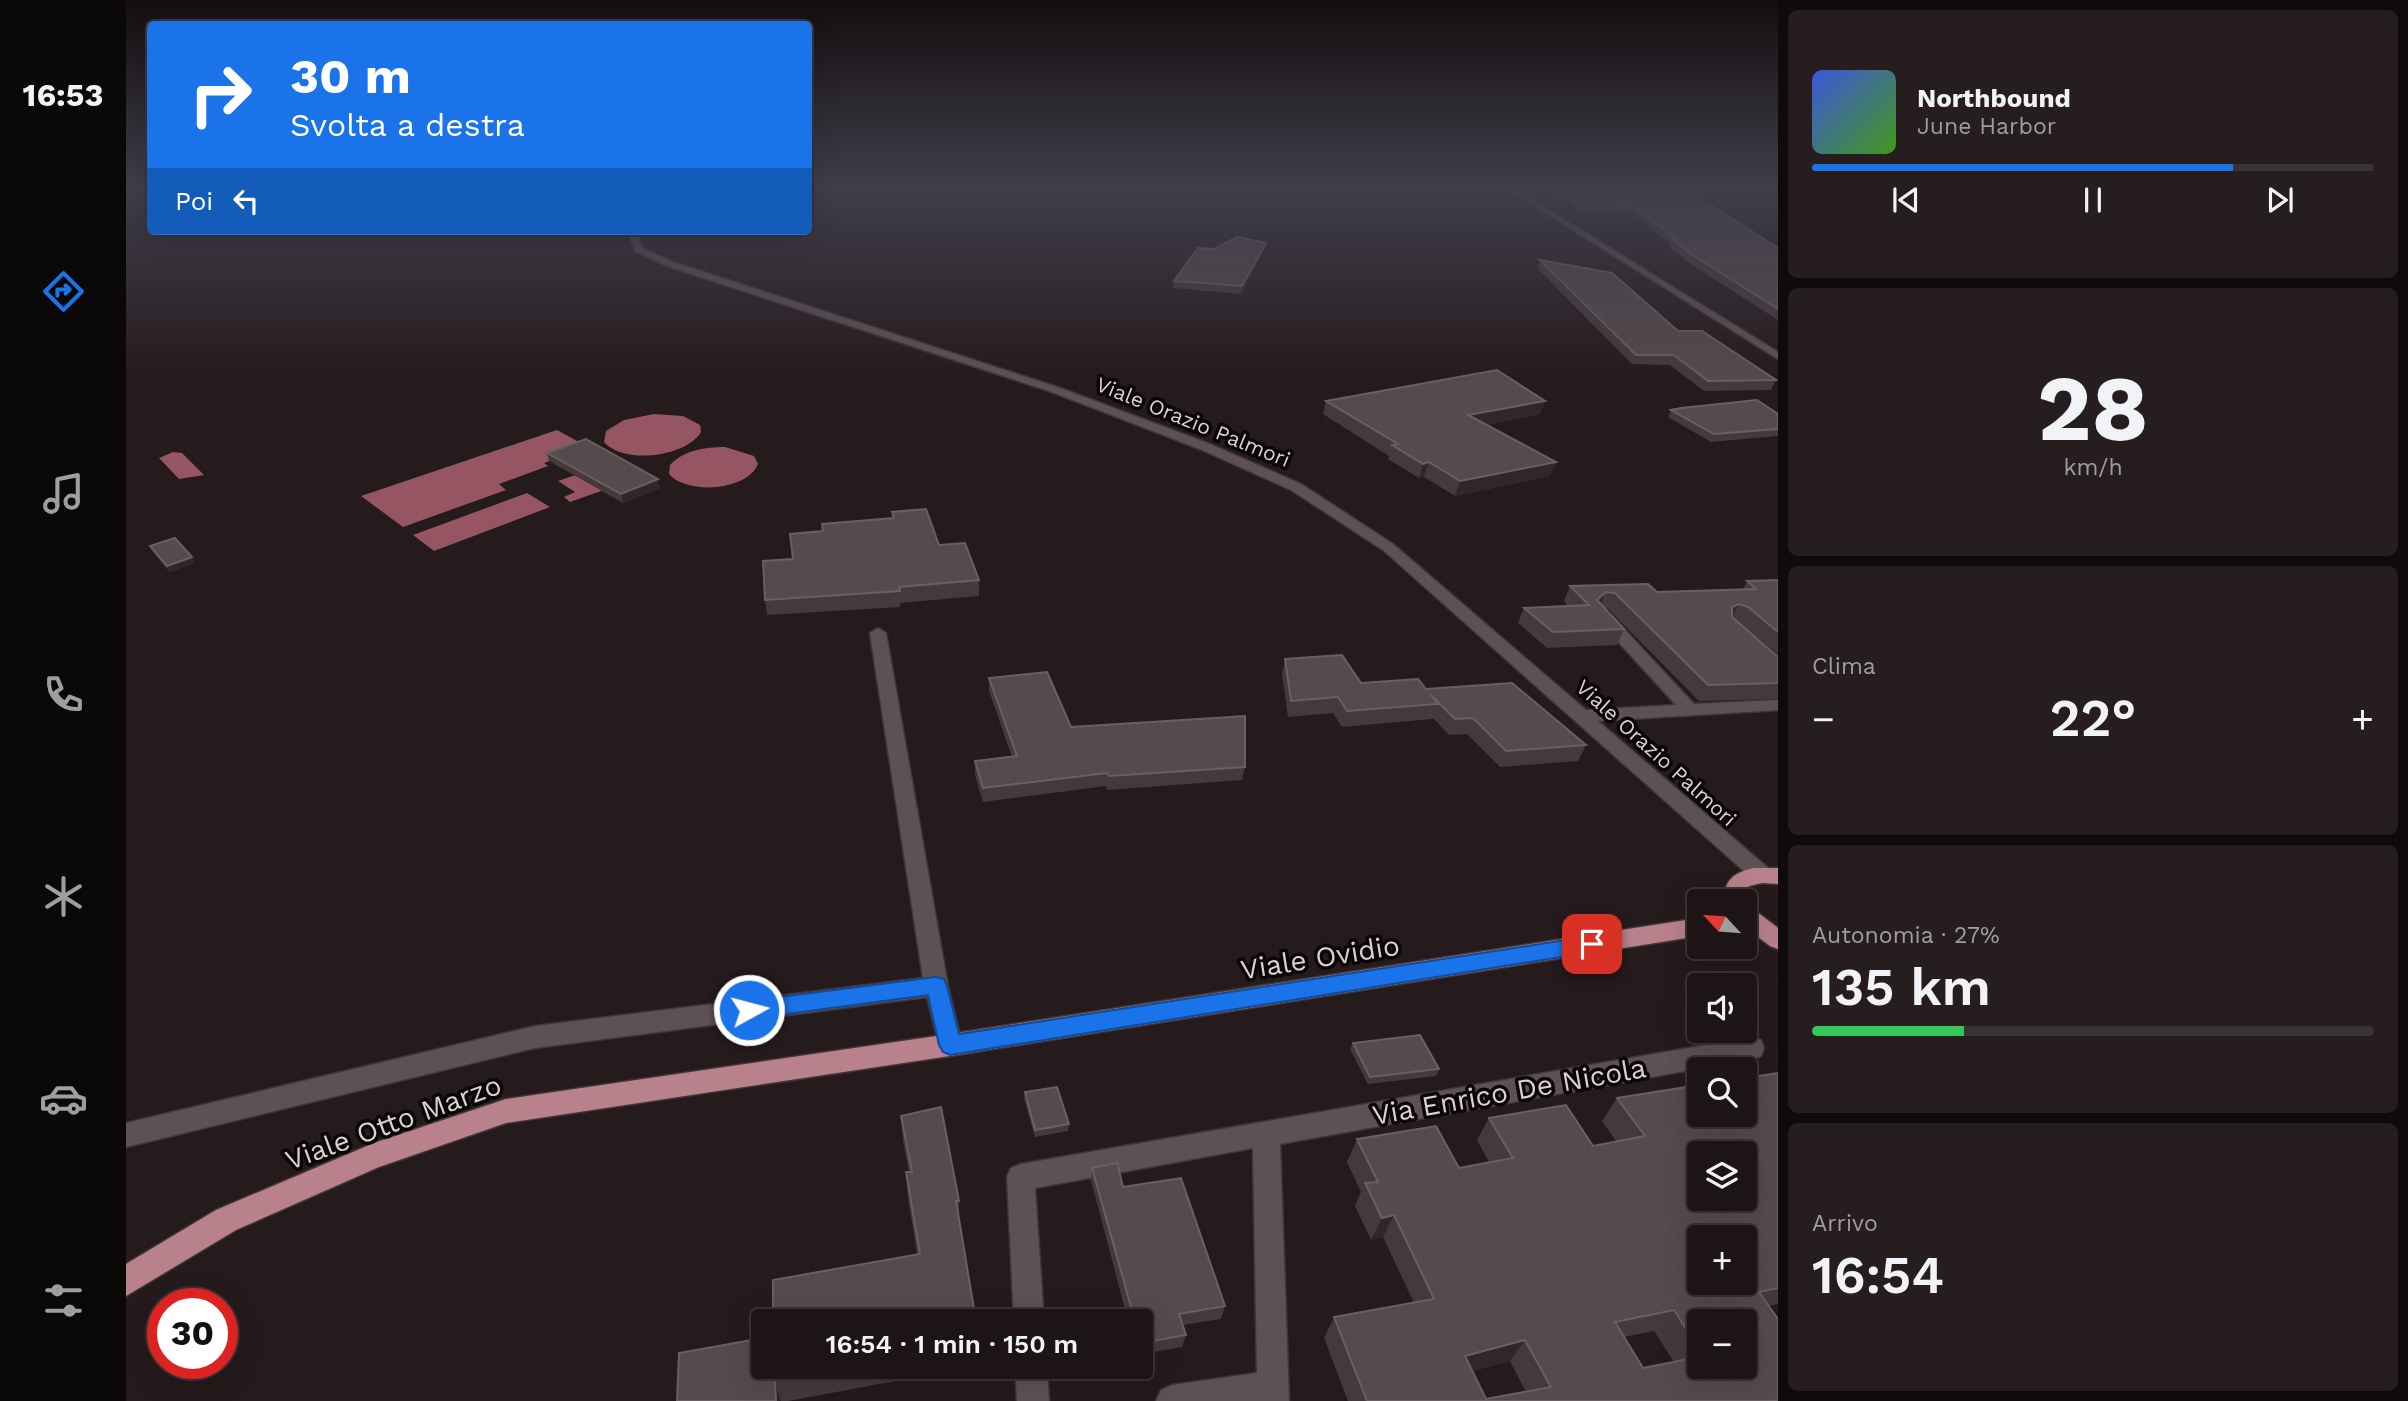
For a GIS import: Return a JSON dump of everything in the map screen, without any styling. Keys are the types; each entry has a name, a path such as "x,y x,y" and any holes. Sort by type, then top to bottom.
{"main road":[{"path":"1738,889 1737,885 1747,877 1769,875"},
{"path":"1757,924 1778,940"},
{"name":"Viale Ovidio","path":"950,1045 1687,929"},
{"name":"Viale Otto Marzo","path":"126,1281 226,1220 374,1156 506,1111 950,1045"}],"street":[{"name":"Viale Orazio Palmori","path":"647,253 670,264 1056,390 1206,447 1296,487 1388,547 1769,875"},
{"path":"1614,253 1778,356"},
{"path":"1601,614 1689,709"},
{"path":"878,633 936,986 950,1045"},
{"path":"1584,716 1778,705"},
{"path":"126,1135 535,1037 936,986"},
{"name":"Via Enrico De Nicola","path":"1028,1309 1021,1177 1752,1048"},
{"path":"1172,1401 1273,1394 1266,1134"},
{"path":"1032,1379 1033,1401"}],"shaded area":[{"path":"654,414 683,416 700,425 701,432 693,441 682,447 654,455 625,454 604,442 606,431 624,420"},
{"path":"557,430 588,447 544,463 548,466 499,484 506,490 403,527 361,496"},
{"path":"725,447 754,456 758,464 752,473 730,485 716,487 689,485 669,474 670,465 688,453"},
{"path":"173,452 182,453 204,475 179,479 159,458"},
{"path":"593,469 618,485 570,502 564,497 575,492 558,481"},
{"path":"527,493 550,507 434,551 413,535"}],"building":[{"path":"1194,253 1260,253 1242,286 1174,281"},
{"path":"1778,253 1778,309 1691,254"},
{"path":"1540,260 1612,273 1678,331 1702,331 1776,380 1708,381 1674,355 1636,355"},
{"path":"1497,370 1545,401 1468,415 1556,462 1460,481 1429,462 1423,464 1392,445 1398,444 1326,401"},
{"path":"1757,400 1778,414 1778,429 1714,434 1671,410 1681,408"},
{"path":"586,439 658,479 621,494 547,453"},
{"path":"926,509 939,545 965,543 979,580 899,587 900,591 765,600 763,561 793,559 790,534 823,531 822,524 894,518 892,512"},
{"path":"175,538 192,557 167,566 150,546"},
{"path":"1778,580 1778,632 1748,607 1739,604 1732,607 1732,617 1778,657 1778,683 1708,685 1615,593 1606,592 1597,600 1624,629 1553,632 1524,608 1589,605 1570,586 1648,584 1657,592 1756,589 1747,581"},
{"path":"1342,655 1361,683 1418,679 1426,689 1512,683 1586,745 1506,751 1473,718 1455,719 1430,694 1438,704 1347,711 1338,697 1291,701 1285,659"},
{"path":"1047,672 1071,727 1245,716 1245,767 1109,776 1107,773 983,788 975,761 1017,756 989,678"},
{"path":"1420,1035 1439,1069 1370,1077 1353,1043"},
{"path":"1778,1073 1778,1288 1759,1292 1778,1319 1778,1401 1367,1401 1334,1317 1434,1299 1394,1215 1382,1218 1365,1183 1378,1182 1357,1139 1436,1126 1459,1168 1513,1158 1489,1118 1566,1105 1593,1146 1645,1136 1617,1098 1687,1087 1687,1127 1757,1127 1757,1076","holes":["1525,1340 1551,1387 1486,1399 1465,1356"]},
{"path":"1057,1087 1069,1124 1035,1130 1025,1092"},
{"path":"941,1107 959,1201 956,1201 974,1309 773,1309 773,1280 920,1254 906,1172 912,1172 901,1116"},
{"path":"1117,1163 1123,1187 1181,1178 1225,1306 1179,1314 1186,1335 1153,1341 1153,1309 1132,1309 1092,1168"},
{"path":"751,1340 751,1379 780,1379 775,1380 776,1401 677,1401 679,1353"}],"route":[{"path":"749,1010 936,986 950,1045 1592,944"}]}
